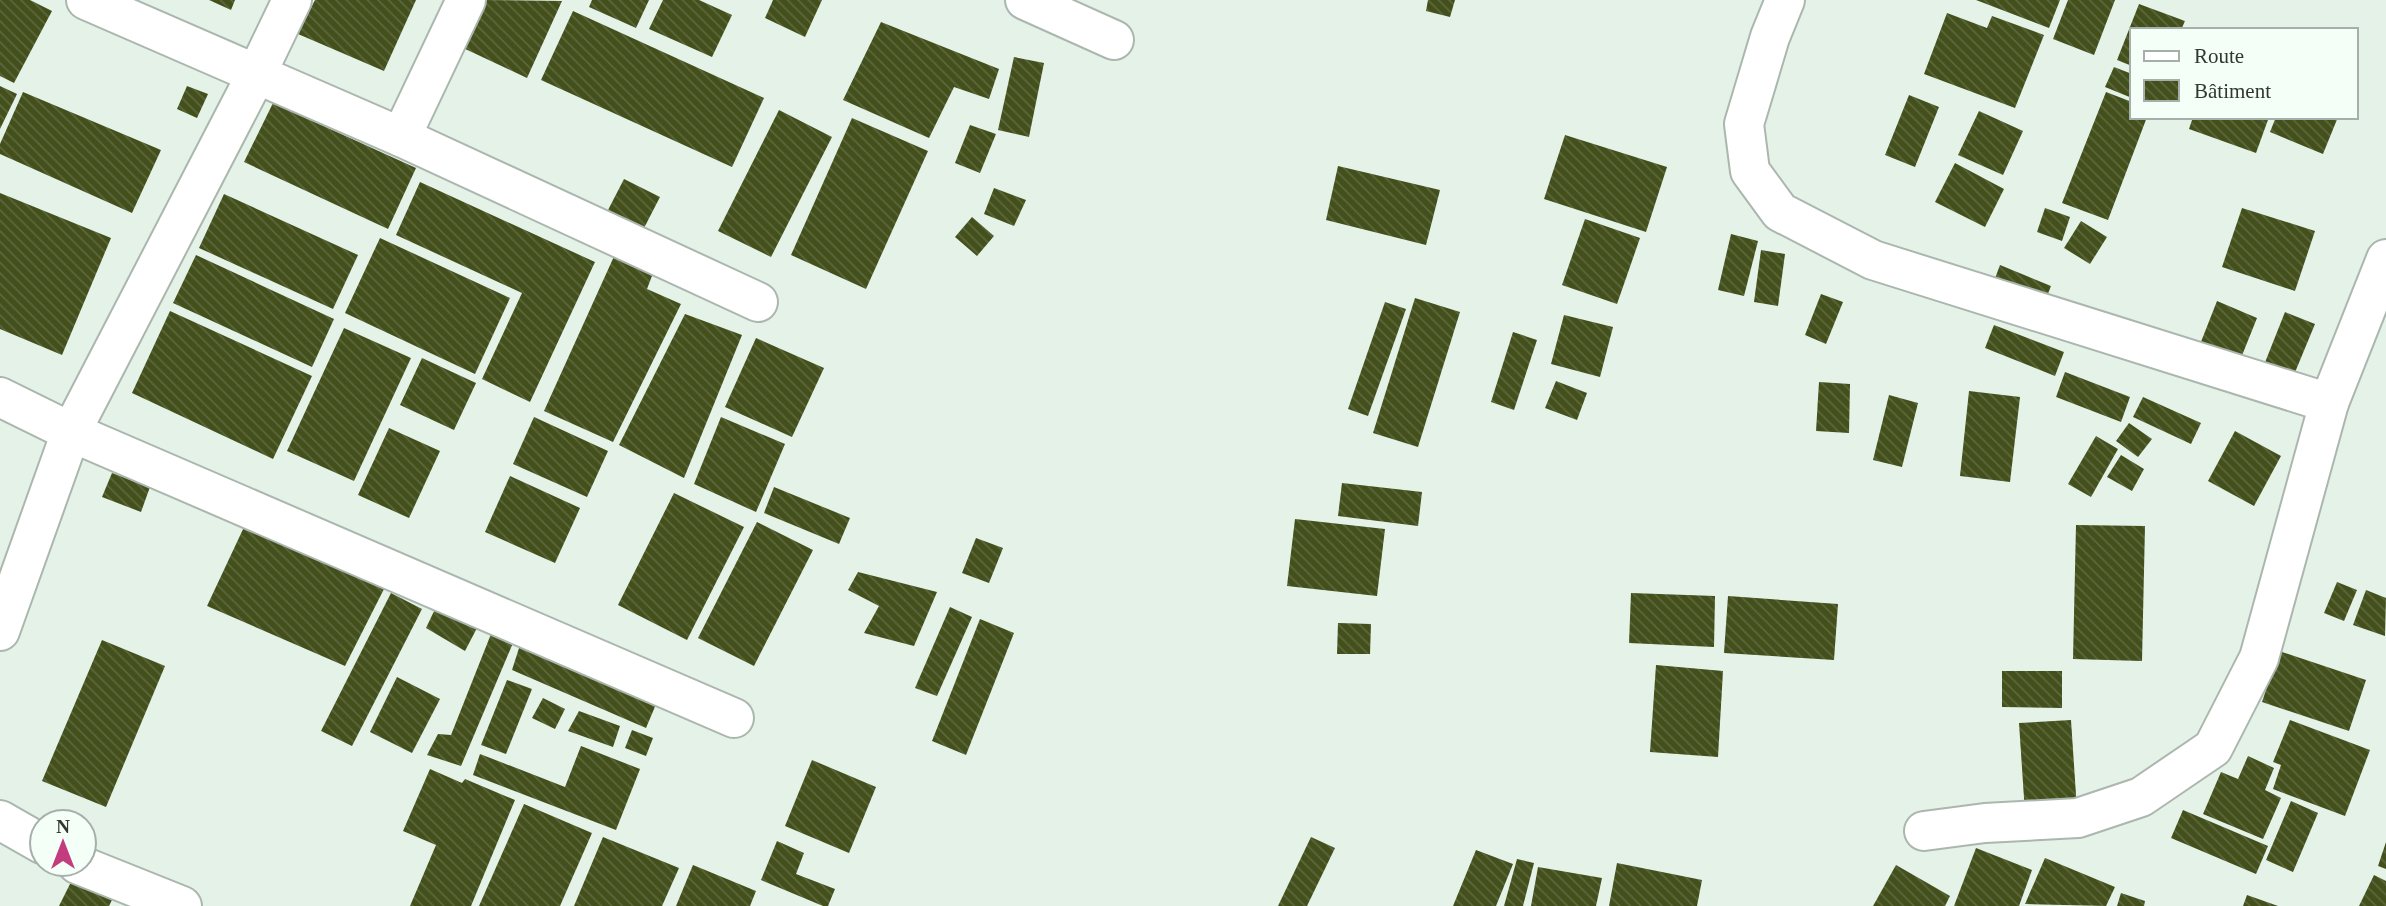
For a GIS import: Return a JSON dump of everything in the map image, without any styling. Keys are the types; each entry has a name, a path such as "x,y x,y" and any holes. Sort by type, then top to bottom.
{"street":[{"path":"86,0 401,137 758,302"},
{"path":"0,631 71,432 256,75 292,0"},
{"path":"401,137 466,0"},
{"path":"1025,0 1114,40"},
{"path":"1785,0 1770,37 1744,124 1749,171 1780,212 1873,260 2329,403"},
{"path":"1924,831 1985,823 2078,818 2141,797 2213,748 2259,658 2329,403 2386,259"},
{"path":"0,397 71,432 734,718"},
{"path":"0,820 28,836"},
{"path":"98,873 181,906"}],"building":[{"path":"0,0 30,0 52,11 14,83 0,76"},
{"path":"209,0 235,0 231,10"},
{"path":"315,0 416,0 384,71 298,34"},
{"path":"482,0 562,1 527,78 461,47"},
{"path":"592,0 649,0 636,28 589,7"},
{"path":"663,0 699,0 732,15 712,57 649,29"},
{"path":"773,0 822,0 805,37 765,18"},
{"path":"1428,0 1455,0 1450,17 1426,11"},
{"path":"1976,0 2060,0 2049,28"},
{"path":"2068,0 2115,0 2094,55 2053,39"},
{"path":"2139,4 2185,21 2182,28 2130,28 2130,65 2117,60"},
{"path":"573,11 764,98 732,167 541,80"},
{"path":"1947,13 1987,28 1992,16 2044,35 2015,108 1924,74"},
{"path":"881,22 999,69 989,99 954,87 929,138 843,100"},
{"path":"1014,57 1044,63 1029,137 998,130"},
{"path":"2114,67 2130,73 2130,97 2105,87"},
{"path":"0,86 17,94 0,129"},
{"path":"187,86 208,94 197,118 177,109"},
{"path":"23,92 161,150 132,213 0,154 0,144"},
{"path":"2106,92 2130,101 2130,119 2146,119 2108,220 2062,203"},
{"path":"1909,95 1939,107 1915,167 1885,155"},
{"path":"273,103 416,168 388,229 244,162"},
{"path":"779,110 832,137 771,257 718,231"},
{"path":"1979,111 2023,131 2003,175 1958,155"},
{"path":"852,118 928,151 866,289 791,255"},
{"path":"2192,119 2268,119 2256,153 2189,129"},
{"path":"2275,119 2337,119 2323,154 2270,132"},
{"path":"970,125 996,134 980,173 955,163"},
{"path":"1565,135 1667,167 1646,232 1544,199"},
{"path":"1955,163 2004,189 1985,227 1935,202"},
{"path":"1338,166 1440,190 1426,245 1326,220"},
{"path":"624,179 660,197 643,230 607,212"},
{"path":"420,182 595,262 530,402 482,379 522,293 396,235"},
{"path":"994,188 1026,200 1014,226 984,214"},
{"path":"0,193 111,238 62,355 0,329"},
{"path":"224,194 358,255 333,309 199,248"},
{"path":"2045,208 2070,217 2062,241 2037,232"},
{"path":"2242,208 2315,231 2295,291 2222,267"},
{"path":"972,217 994,236 977,256 955,237"},
{"path":"1585,219 1640,238 1617,304 1562,285"},
{"path":"2081,221 2107,237 2090,264 2064,248"},
{"path":"1731,234 1758,241 1744,296 1718,290"},
{"path":"380,238 510,298 475,374 345,313"},
{"path":"1761,250 1785,254 1778,306 1754,302"},
{"path":"616,252 655,268 647,289 681,304 613,442 544,411"},
{"path":"196,255 334,319 312,367 173,303"},
{"path":"2000,265 2051,286 2042,309 1991,289"},
{"path":"1821,294 1843,302 1826,344 1805,335"},
{"path":"1415,298 1460,312 1418,447 1373,433"},
{"path":"2217,301 2257,318 2237,368 2197,352"},
{"path":"1385,302 1406,309 1368,416 1348,409"},
{"path":"170,311 312,376 273,459 132,393"},
{"path":"2285,312 2315,324 2291,382 2262,370"},
{"path":"685,314 742,335 684,478 619,445"},
{"path":"1564,315 1613,327 1600,377 1551,364"},
{"path":"1994,325 2064,352 2055,376 1985,348"},
{"path":"344,328 411,358 354,481 287,451"},
{"path":"1513,332 1537,340 1514,410 1491,402"},
{"path":"756,338 824,368 792,437 725,407"},
{"path":"422,358 476,383 454,430 400,405"},
{"path":"2065,372 2130,397 2121,422 2056,397"},
{"path":"1556,381 1587,393 1577,420 1545,408"},
{"path":"1819,382 1850,384 1849,433 1816,431"},
{"path":"1969,391 2020,397 2010,482 1960,476"},
{"path":"1889,395 1918,403 1902,467 1873,460"},
{"path":"2143,397 2201,423 2191,444 2133,417"},
{"path":"534,417 608,451 587,497 513,464"},
{"path":"721,417 785,444 756,512 694,484"},
{"path":"2129,423 2152,439 2138,457 2116,441"},
{"path":"389,428 440,451 409,518 358,495"},
{"path":"2235,431 2281,456 2254,506 2208,481"},
{"path":"2096,436 2118,449 2091,497 2068,484"},
{"path":"2121,455 2144,469 2132,491 2107,477"},
{"path":"112,473 150,487 141,512 102,497"},
{"path":"510,476 580,508 555,563 485,532"},
{"path":"1342,483 1422,492 1418,526 1338,516"},
{"path":"774,487 850,518 839,544 764,513"},
{"path":"674,493 744,527 687,640 618,605"},
{"path":"1295,519 1385,529 1377,596 1287,586"},
{"path":"757,522 813,550 754,666 698,638"},
{"path":"245,525 384,589 345,666 207,606"},
{"path":"2076,525 2145,526 2142,661 2073,659"},
{"path":"976,538 1003,548 989,583 962,573"},
{"path":"858,572 937,592 914,646 864,633 879,606 848,590"},
{"path":"2337,582 2357,590 2344,621 2324,613"},
{"path":"2366,590 2386,598 2385,636 2353,625"},
{"path":"391,593 422,609 352,746 321,731"},
{"path":"1631,593 1715,596 1714,647 1629,643"},
{"path":"1728,596 1838,604 1834,660 1724,653"},
{"path":"436,607 477,628 465,651 426,628"},
{"path":"950,607 972,617 937,696 915,688"},
{"path":"980,619 1014,633 966,755 932,741"},
{"path":"1338,623 1371,624 1370,654 1337,654"},
{"path":"491,634 513,643 461,766 427,755 438,734 451,735"},
{"path":"102,640 165,666 106,807 42,781"},
{"path":"520,645 657,702 646,728 512,670"},
{"path":"2279,651 2366,680 2349,731 2262,702"},
{"path":"1656,665 1723,671 1718,757 1650,752"},
{"path":"2002,671 2062,671 2062,708 2002,707"},
{"path":"397,677 440,699 412,753 370,732"},
{"path":"507,680 532,689 506,754 481,745"},
{"path":"543,698 565,709 555,729 532,718"},
{"path":"579,711 620,726 613,747 568,731"},
{"path":"2071,720 2077,810 2025,813 2019,723"},
{"path":"2290,720 2370,750 2345,816 2273,789 2281,765 2273,762"},
{"path":"632,730 653,738 646,756 625,748"},
{"path":"581,746 640,769 616,830 473,775 480,754 565,787"},
{"path":"2248,756 2274,768 2265,790 2281,798 2263,839 2203,814 2221,772 2238,779"},
{"path":"812,760 876,787 849,853 785,826"},
{"path":"430,769 462,783 465,779 515,800 471,906 410,906 436,845 403,831"},
{"path":"2291,801 2318,813 2293,872 2266,860"},
{"path":"524,804 592,833 560,906 479,906"},
{"path":"2183,810 2268,846 2256,874 2171,838"},
{"path":"603,837 679,868 662,906 574,906"},
{"path":"1311,837 1335,848 1307,906 1278,906"},
{"path":"777,841 804,853 796,874 835,889 828,906 761,880"},
{"path":"2386,842 2386,869 2378,866"},
{"path":"1976,848 2032,870 2019,906 1954,906"},
{"path":"1476,850 1513,864 1496,906 1453,906"},
{"path":"2045,858 2115,887 2106,906 2025,904"},
{"path":"1517,859 1534,863 1523,906 1504,906"},
{"path":"1617,863 1702,880 1697,906 1609,906"},
{"path":"693,865 756,891 750,906 676,906"},
{"path":"1896,865 1950,896 1945,906 1873,906"},
{"path":"1538,867 1602,878 1596,906 1531,906"},
{"path":"2374,875 2386,881 2386,906 2359,906"},
{"path":"72,880 113,898 109,906 59,906"},
{"path":"2121,893 2145,901 2144,906 2117,906"},
{"path":"2247,895 2278,906 2243,906"}]}
